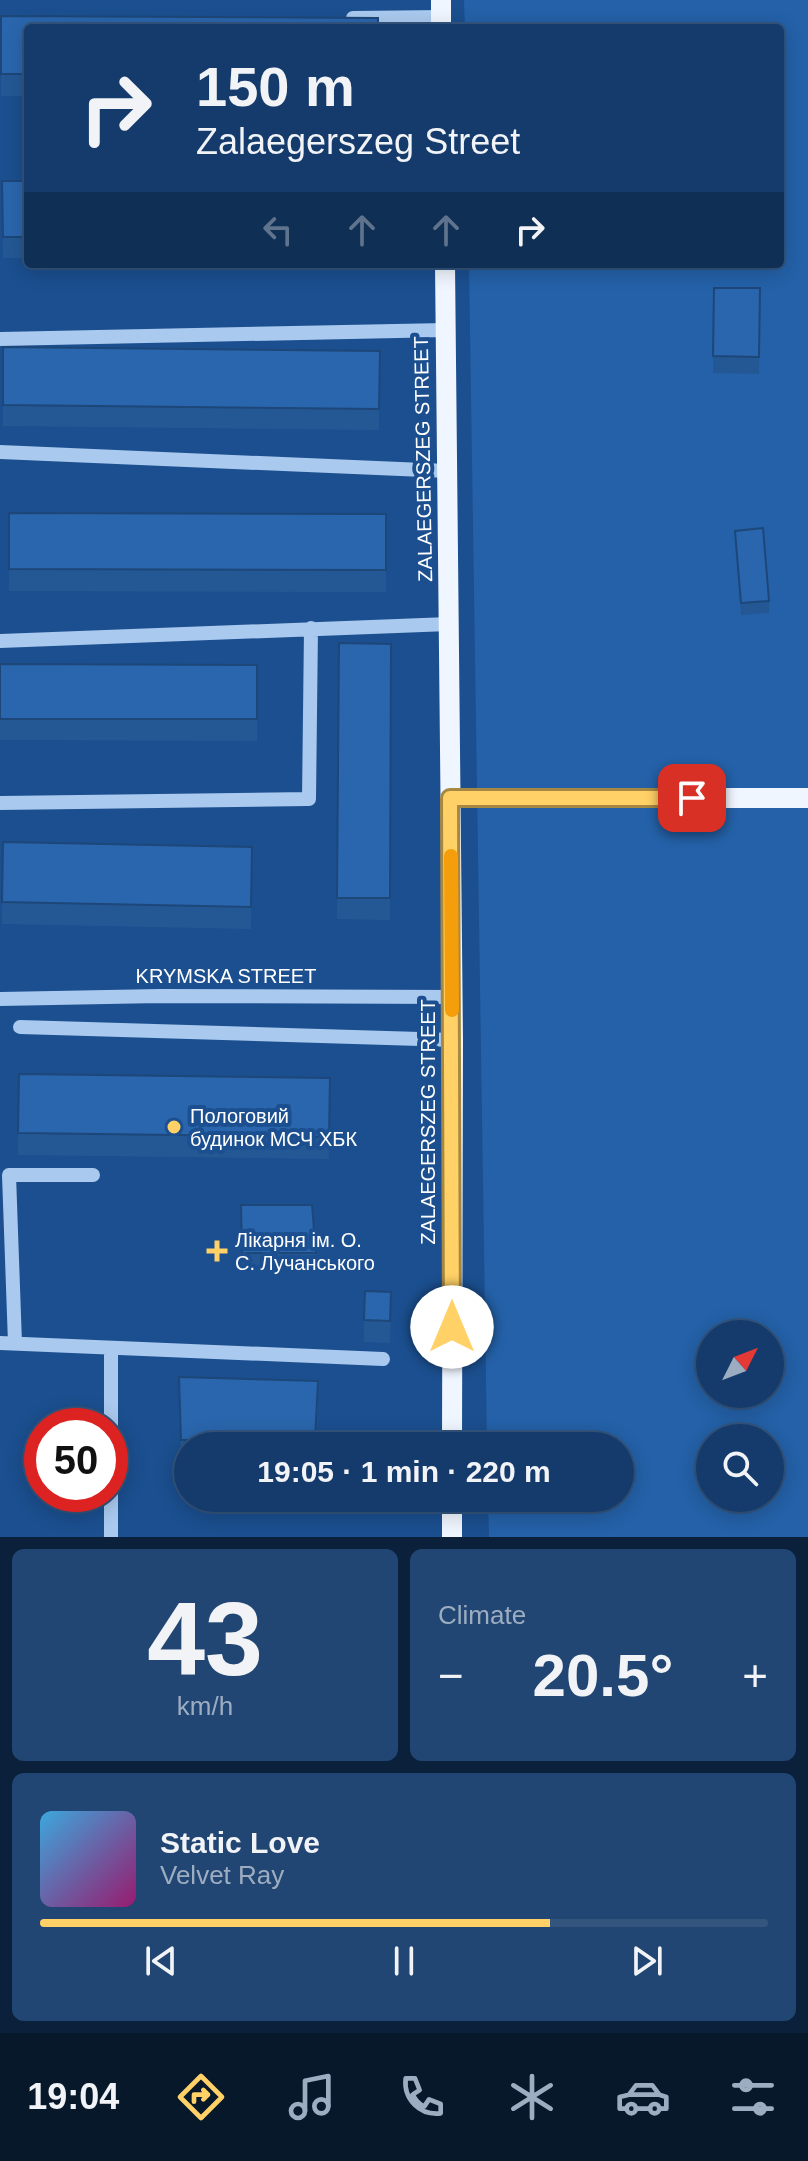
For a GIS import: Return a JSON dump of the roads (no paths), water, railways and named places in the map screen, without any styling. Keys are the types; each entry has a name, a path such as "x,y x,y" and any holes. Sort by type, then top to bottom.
{"main road":[{"name":"ZALAEGERSZEG STREET","path":"445,268 453,1040 452,1432"},
{"path":"450,798 808,798"},
{"path":"452,1512 452,1537"}],"street":[{"path":"332,18 441,15"},
{"path":"0,339 446,330"},
{"path":"0,452 447,471"},
{"path":"0,641 449,624"},
{"path":"0,803 309,799 311,628"},
{"name":"KRYMSKA STREET","path":"0,999 452,997"},
{"path":"20,1027 453,1040"},
{"path":"93,1175 9,1175 8,1343 383,1359"},
{"path":"111,1349 111,1537"}],"place":[{"name":"Пологовий будинок МСЧ ХБК","path":"174,1127"},
{"name":"Лікарня ім. О. С. Лучанського","path":"217,1251"}]}
